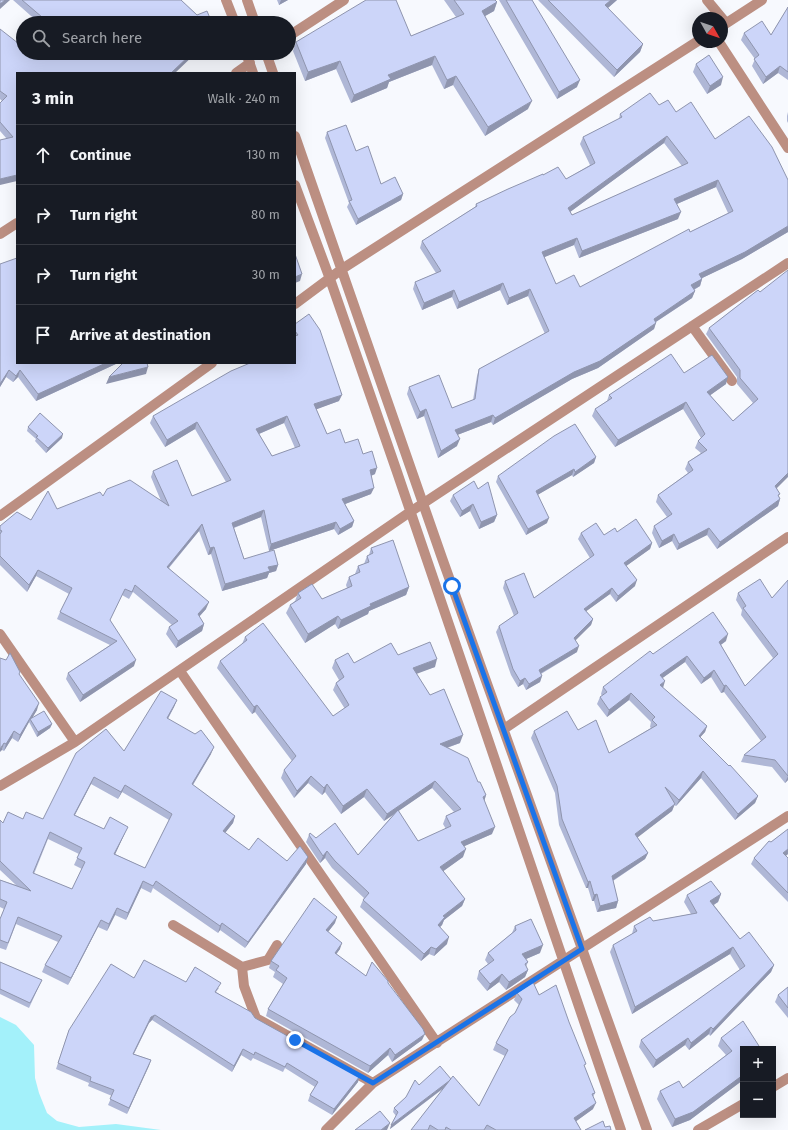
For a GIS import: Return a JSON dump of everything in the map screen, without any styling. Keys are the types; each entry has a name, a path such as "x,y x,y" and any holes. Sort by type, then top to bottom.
{"street":[{"path":"226,0 232,16"},
{"path":"247,0 253,16"},
{"path":"296,31 344,0"},
{"path":"707,0 716,12"},
{"path":"728,21 762,0"},
{"path":"296,303 342,269 692,45"},
{"path":"723,48 788,148"},
{"path":"268,60 273,72"},
{"path":"239,72 251,68"},
{"path":"296,139 646,1130"},
{"path":"296,188 330,279 621,1130"},
{"path":"0,234 16,224"},
{"path":"0,786 75,742 410,512 788,263"},
{"path":"692,326 732,381"},
{"path":"0,516 211,364"},
{"path":"504,728 788,537"},
{"path":"0,634 75,742"},
{"path":"180,671 437,1043"},
{"path":"329,1126 373,1083 788,816"},
{"path":"173,925 242,967 268,960 277,945"},
{"path":"242,967 244,986 256,1018 373,1083"},
{"path":"776,1085 788,1078"},
{"path":"698,1130 740,1106"}],"water":[{"path":"0,1017 16,1025 34,1045 35,1078 39,1093 47,1113 57,1121 79,1127 116,1124 161,1130 0,1130"}],"building":[{"path":"22,0 181,0 197,15 207,11 209,16 41,16"},
{"path":"366,0 396,0 411,36 464,14 454,0 495,0 497,2 482,11 532,101 488,127 456,76 447,80 435,56 388,75 391,79 354,95 340,61 308,72 296,42"},
{"path":"506,0 532,0 580,80 559,92"},
{"path":"548,0 611,0 605,5 643,44 617,70"},
{"path":"788,7 788,72 780,66 766,77 754,59 759,55 744,33 762,21 771,35"},
{"path":"0,29 16,42 16,60 185,60 172,72 16,72 16,175 0,179 0,140 13,137 0,122 0,103 7,96 0,91"},
{"path":"709,55 723,77 710,86 696,64"},
{"path":"650,93 659,105 668,100 676,112 691,102 715,139 749,116 772,147 788,180 788,226 745,252 699,274 702,279 691,285 695,291 654,319 656,323 600,361 574,372 495,418 493,415 455,430 460,439 441,451 426,409 420,412 409,387 439,375 452,408 475,399 479,369 549,331 530,289 509,298 503,283 459,302 454,290 424,303 415,282 441,271 422,241 477,206 476,204 508,189 543,175 558,167 566,179 595,163 583,137 622,117 620,114","holes":["667,136 688,163 572,215 568,208","718,180 733,211 690,232 689,229 580,287 574,275 556,284 542,252 577,238 582,251 681,212 674,199"]},
{"path":"346,125 356,151 368,146 381,184 395,177 403,194 358,219 349,201 352,200 327,132"},
{"path":"296,257 302,274 296,277"},
{"path":"16,258 16,364 104,364 38,394 20,370 16,376 9,370 0,384 0,264"},
{"path":"788,270 788,473 775,486 780,494 778,495 780,499 720,542 709,528 679,544 674,534 662,541 654,526 672,514 658,495 693,470 688,462 707,450 698,441 705,434 686,402 618,440 595,409 612,398 609,395 671,354 684,373 712,355 728,377 707,392 733,421 758,399 740,378 740,370 709,328 758,290 760,292"},
{"path":"309,314 320,330 342,395 314,404 327,434 340,429 345,443 358,439 363,454 372,451 377,468 370,470 374,488 342,499 354,521 340,529 336,522 271,544 264,510 232,523 244,559 274,550 278,565 268,567 270,571 225,584 214,547 210,548 202,524 167,567 209,602 198,614 204,624 178,641 169,627 178,621 135,585 132,592 125,589 110,620 136,660 83,695 68,673 117,641 60,612 72,588 38,570 29,585 0,556 0,534 2,531 0,530 0,526 17,512 31,520 48,491 57,509 100,492 103,496 107,489 130,480 169,506 153,471 177,460 192,496 231,480 197,422 167,440 153,416 231,371 248,364 296,364 296,336 298,335 296,332 296,323","holes":["287,416 300,446 272,456 256,429"]},
{"path":"122,364 147,364 148,367 109,377"},
{"path":"40,413 63,434 48,448 28,427"},
{"path":"575,424 596,457 575,472 574,469 536,491 549,518 528,529 498,476 554,436"},
{"path":"474,481 478,489 488,482 497,515 481,522 473,504 462,511 453,495"},
{"path":"636,519 652,543 624,563 637,580 618,596 612,588 584,609 593,619 574,638 579,646 539,670 542,676 529,684 525,678 520,681 513,669 499,626 518,613 505,581 524,573 534,598 594,555 581,533 596,523 604,535 615,528 617,532"},
{"path":"393,540 409,587 370,604 371,606 341,620 338,616 308,634 290,605 301,598 298,593 312,584 322,599 352,586 349,577 360,572 358,566 369,562 367,556 373,553 371,548"},
{"path":"760,579 772,598 788,580 788,776 775,760 744,755 766,737 726,685 724,686 714,670 704,678 687,656 660,675 665,681 660,685 707,726 699,736 729,766 730,765 758,796 738,814 703,771 679,800 665,787 675,804 635,834 648,853 612,876 618,901 600,906 597,894 594,895 590,881 588,882 562,819 557,786 534,731 567,711 578,730 596,720 609,753 657,725 652,720 655,717 631,693 609,710 600,697 607,692 603,687 650,651 653,654 713,612 728,634 719,642 745,686 778,654 743,608 746,606 738,593"},
{"path":"263,623 333,716 349,705 336,683 344,677 335,660 348,653 354,663 391,643 398,655 430,642 437,659 413,668 430,695 444,689 463,735 440,744 468,758 478,782 480,782 486,795 483,797 495,827 461,842 466,849 440,867 465,899 443,916 445,917 438,925 449,937 436,949 431,947 424,954 363,900 369,893 335,861 327,851 323,856 309,835 310,833 316,838 335,823 358,855 398,810 418,841 451,826 446,816 461,809 435,781 387,814 367,789 343,806 327,784 324,788 311,776 297,791 284,770 296,756 257,705 254,707 220,661 247,640 245,637"},
{"path":"10,653 20,672 19,674 39,703 20,735 14,731 6,744 4,743 0,749 0,658 6,660"},
{"path":"161,691 177,700 167,718 195,734 201,730 214,747 192,784 235,816 223,831 249,850 258,838 287,861 300,846 308,857 248,942 222,923 220,926 156,881 153,886 143,881 128,913 117,908 109,924 101,920 71,978 45,965 62,936 18,917 8,943 0,940 0,919 7,902 0,899 0,880 31,891 0,861 0,820 3,823 8,812 23,819 26,812 43,819 76,753 106,729 124,751","holes":["94,777 121,792 125,785 172,814 145,868 114,854 128,827 110,817 104,829 74,815","50,832 82,848 77,858 85,862 72,889 33,873"]},
{"path":"44,711 52,724 38,732 30,719"},
{"path":"788,829 788,849 783,853 788,858 788,893 754,858 769,841 771,842"},
{"path":"711,881 721,894 710,901 740,939 749,932 774,965 713,1029 711,1027 691,1043 688,1038 656,1060 641,1040 745,966 733,947 635,1007 613,945 637,931 634,926 650,917 653,921 697,913 687,895"},
{"path":"314,898 337,917 326,930 342,943 335,953 366,976 372,962 388,981 423,1029 425,1034 395,1055 390,1048 370,1066 268,1009 287,978 276,970 279,966 271,961"},
{"path":"531,919 543,945 522,954 528,962 525,964 528,970 509,982 502,974 490,984 479,971 494,960 488,953 516,930 515,926"},
{"path":"144,960 186,982 195,967 221,983 215,992 251,1012 255,1018 360,1076 334,1109 310,1095 318,1082 287,1063 285,1067 255,1052 254,1055 243,1049 234,1066 155,1015 151,1017 133,1054 151,1060 129,1108 110,1099 114,1090 90,1081 91,1077 58,1063 69,1030 111,964 134,978"},
{"path":"0,962 42,980 30,1003 0,989"},
{"path":"533,982 539,995 556,985 586,1064 584,1065 595,1093 592,1094 596,1103 574,1118 581,1130 496,1130 487,1125 484,1130 451,1130 446,1127 445,1130 438,1130 430,1125 428,1130 411,1130 453,1076 479,1106 508,1050 496,1043 522,999 517,993"},
{"path":"788,987 788,1008 778,995"},
{"path":"743,1021 759,1046 740,1046 740,1077 693,1112 675,1119 660,1091 679,1081 683,1088 732,1051 721,1038"},
{"path":"440,1066 451,1079 391,1125 398,1112 394,1108 406,1097 415,1080 419,1085"},
{"path":"380,1111 390,1123 381,1130 355,1130"},
{"path":"603,1121 605,1127 610,1126 611,1130 585,1130"}],"route":[{"path":"295,1040 373,1083 582,949 452,586"}]}
